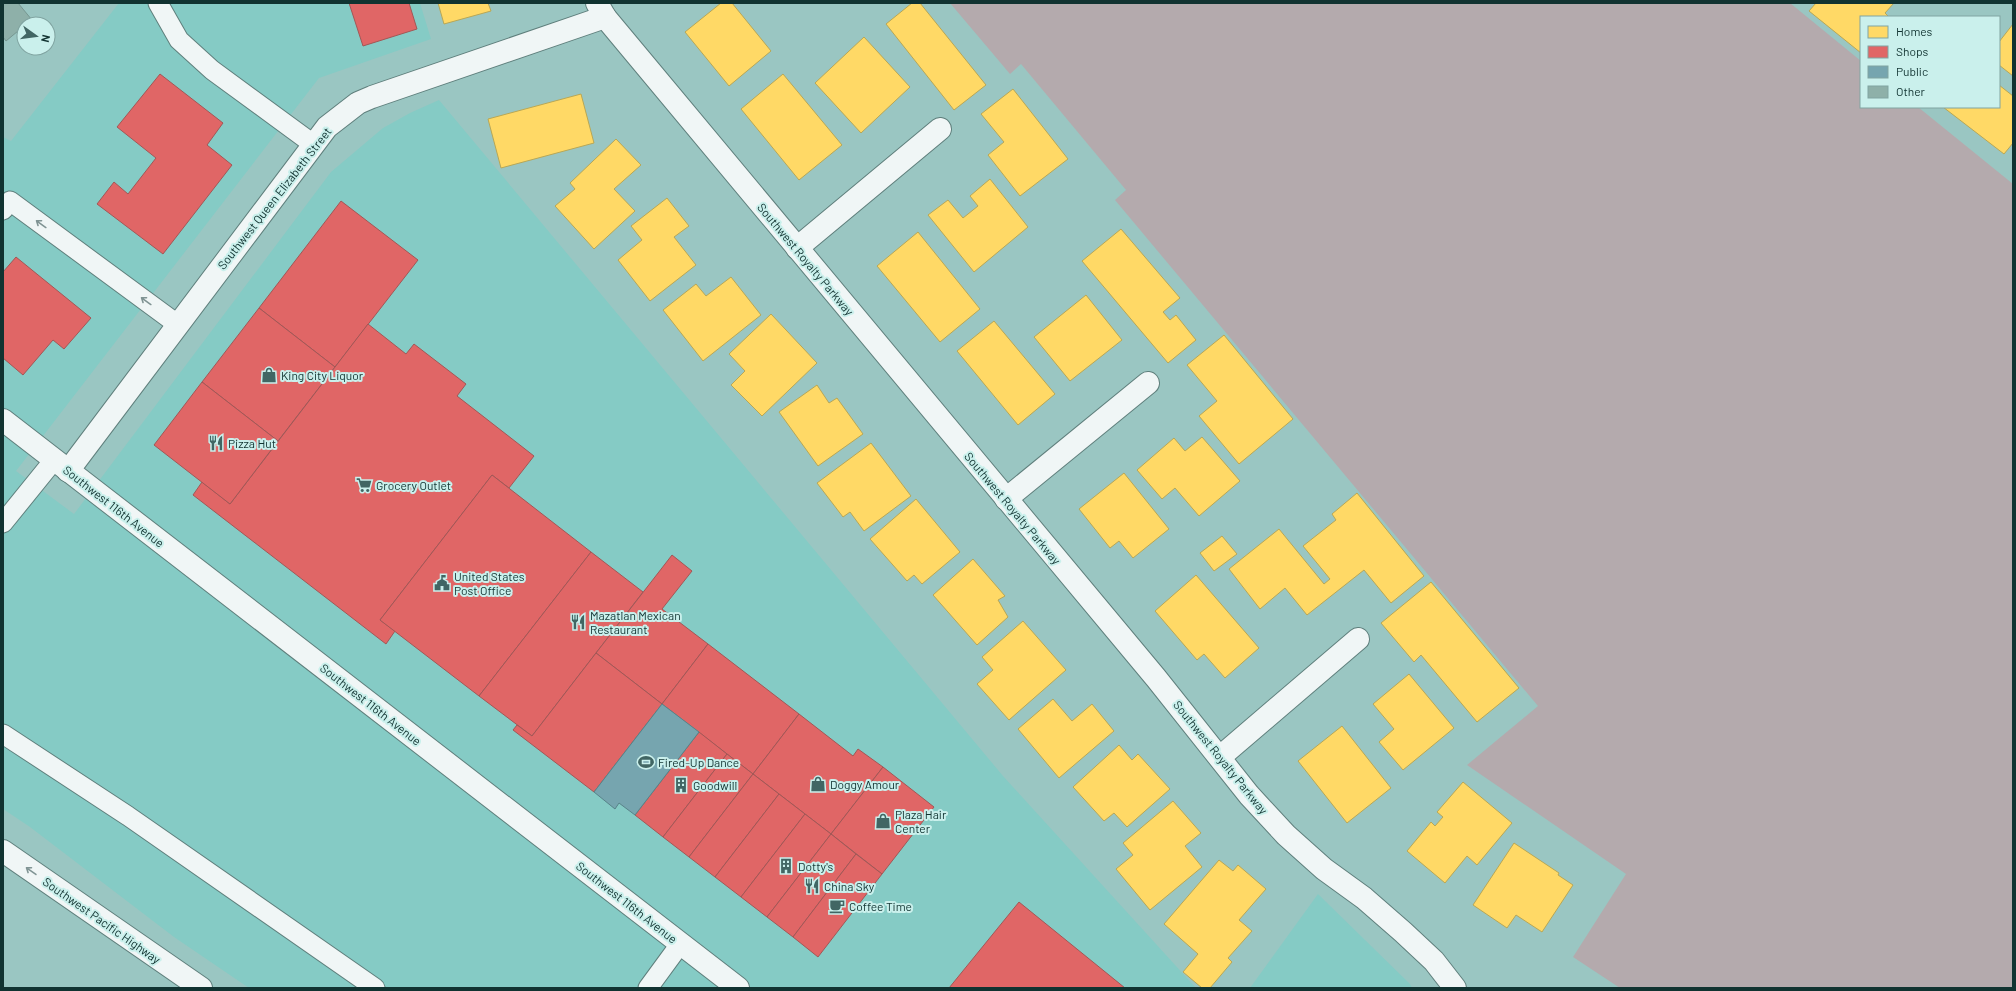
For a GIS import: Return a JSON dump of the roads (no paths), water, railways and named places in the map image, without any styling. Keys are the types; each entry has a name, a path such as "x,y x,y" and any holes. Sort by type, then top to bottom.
{"main road":[{"name":"Southwest Queen Elizabeth Street","path":"61,465 177,324 327,127 358,103 601,10"},
{"name":"Southwest Royalty Parkway","path":"601,10 797,248 1156,678 1249,795 1286,835 1324,869 1364,898 1404,932 1434,961 1455,988"},
{"path":"797,248 940,129"},
{"path":"1006,499 1148,384"},
{"name":"Southwest 116th Avenue","path":"4,424 61,465 738,988"},
{"path":"1220,757 1358,639"},
{"name":"Southwest Pacific Highway","path":"3,851 202,988"}],"lane":[{"path":"158,3 179,40 212,70 313,144"},
{"path":"3,210 10,201 177,324"},
{"path":"3,523 61,465"},
{"path":"3,734 128,816 375,988"},
{"path":"648,988 681,943"}],"place":[{"name":"King City Liquor","path":"269,375"},
{"name":"Pizza Hut","path":"216,443"},
{"name":"Grocery Outlet","path":"364,485"},
{"name":"United States Post Office","path":"442,583"},
{"name":"Mazatlan Mexican Restaurant","path":"578,622"},
{"name":"Fired-Up Dance","path":"646,762"},
{"name":"Doggy Amour","path":"818,784"},
{"name":"Goodwill","path":"681,785"},
{"name":"Plaza Hair Center","path":"883,821"},
{"name":"Dotty's","path":"786,866"},
{"name":"China Sky","path":"812,886"},
{"name":"Coffee Time","path":"837,906"}]}
